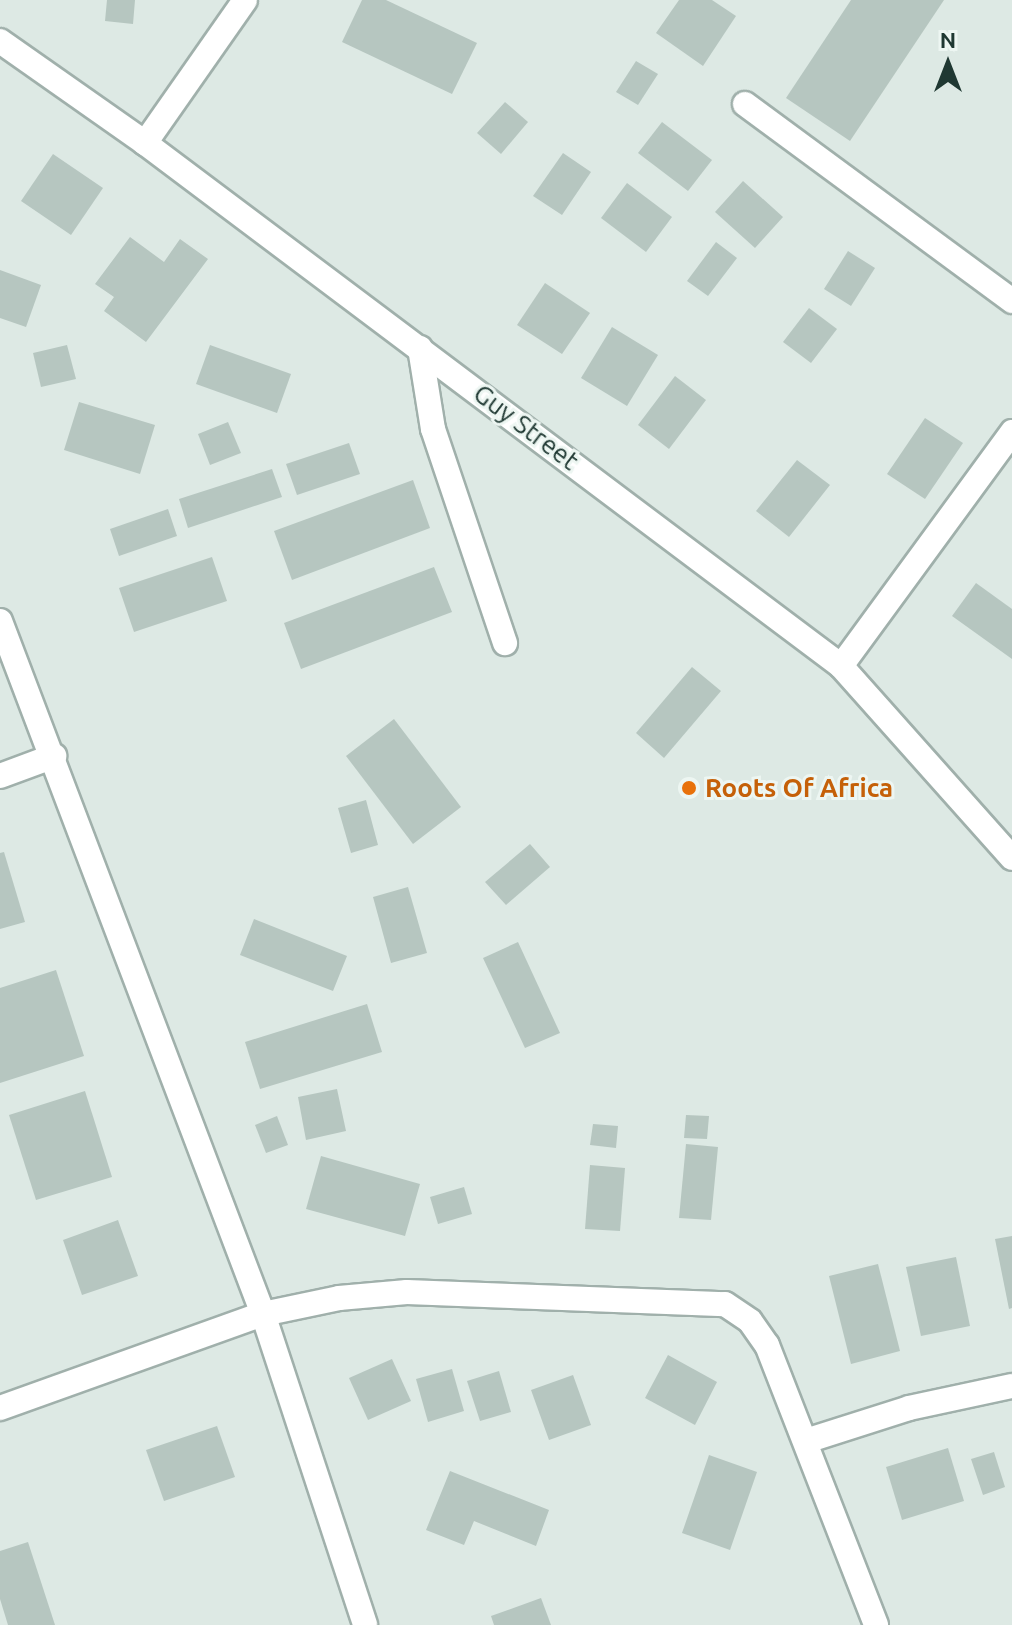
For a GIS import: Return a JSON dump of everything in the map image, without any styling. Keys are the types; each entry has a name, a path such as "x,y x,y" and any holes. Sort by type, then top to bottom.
{"street":[{"path":"145,143 245,0"},
{"name":"Guy Street","path":"0,41 145,143 841,666 1012,858"},
{"path":"745,104 1012,301"},
{"path":"420,348 433,429 505,643"},
{"path":"841,666 1012,432"},
{"path":"0,621 54,756 263,1314 365,1625"},
{"path":"0,776 54,756"},
{"path":"0,1408 263,1314 407,1292 725,1304 750,1321 767,1345 809,1440 876,1625"},
{"path":"809,1440 909,1408 1012,1386"}],"building":[{"path":"107,0 135,0 133,24 105,21"},
{"path":"362,0 386,0 477,43 452,94 342,42"},
{"path":"679,0 712,0 736,16 703,66 656,33"},
{"path":"851,0 944,0 850,141 786,98"},
{"path":"636,61 658,74 638,105 616,92"},
{"path":"505,102 528,122 501,154 477,133"},
{"path":"662,122 712,160 688,191 638,153"},
{"path":"563,153 591,172 562,215 533,196"},
{"path":"53,154 103,188 71,235 21,201"},
{"path":"743,181 783,217 755,248 715,212"},
{"path":"627,183 672,217 646,252 601,218"},
{"path":"130,237 164,262 180,239 208,259 146,342 104,311 114,297 95,284"},
{"path":"716,242 737,258 708,296 687,281"},
{"path":"848,251 875,268 851,306 824,289"},
{"path":"0,270 41,285 26,327 0,318"},
{"path":"545,283 590,313 562,354 517,325"},
{"path":"809,308 837,329 811,363 783,342"},
{"path":"612,327 658,355 627,406 581,378"},
{"path":"67,345 76,379 41,387 33,353"},
{"path":"210,345 291,374 277,413 196,384"},
{"path":"675,376 706,400 669,449 638,425"},
{"path":"79,402 155,425 140,474 64,450"},
{"path":"925,418 963,443 925,499 887,474"},
{"path":"228,422 241,453 210,465 198,434"},
{"path":"349,443 360,474 297,495 286,464"},
{"path":"797,460 830,485 789,537 756,511"},
{"path":"272,469 282,497 188,528 179,499"},
{"path":"413,480 430,528 292,580 274,531"},
{"path":"168,509 177,536 119,556 110,529"},
{"path":"212,557 227,601 134,632 119,588"},
{"path":"434,567 452,612 301,669 284,623"},
{"path":"976,583 1012,609 1012,659 952,616"},
{"path":"692,667 721,691 664,758 636,733"},
{"path":"394,719 461,807 413,844 346,756"},
{"path":"366,800 378,845 351,853 338,808"},
{"path":"530,844 550,867 506,905 485,882"},
{"path":"4,852 25,922 0,929 0,853"},
{"path":"408,887 427,953 391,963 373,897"},
{"path":"254,919 347,956 333,991 240,955"},
{"path":"518,942 560,1033 525,1048 483,958"},
{"path":"56,970 84,1056 0,1083 0,988"},
{"path":"367,1004 382,1052 260,1089 245,1042"},
{"path":"337,1089 346,1131 306,1140 298,1097"},
{"path":"85,1091 112,1177 36,1200 9,1115"},
{"path":"686,1115 709,1116 707,1139 684,1138"},
{"path":"277,1116 288,1145 266,1153 255,1125"},
{"path":"593,1124 618,1126 616,1148 590,1145"},
{"path":"686,1144 718,1147 711,1220 679,1218"},
{"path":"321,1156 420,1184 405,1236 306,1209"},
{"path":"590,1165 625,1168 620,1231 585,1229"},
{"path":"464,1187 472,1214 438,1224 430,1197"},
{"path":"118,1220 138,1276 82,1295 63,1240"},
{"path":"1012,1236 1012,1308 1009,1309 995,1239"},
{"path":"956,1257 970,1326 921,1336 906,1267"},
{"path":"878,1264 900,1351 851,1364 829,1276"},
{"path":"668,1355 717,1382 695,1425 645,1398"},
{"path":"392,1359 411,1401 368,1420 349,1378"},
{"path":"452,1369 464,1411 428,1422 416,1379"},
{"path":"499,1371 511,1412 480,1421 467,1381"},
{"path":"573,1375 591,1425 549,1440 531,1390"},
{"path":"217,1426 235,1477 164,1501 146,1450"},
{"path":"948,1448 964,1501 902,1520 886,1467"},
{"path":"994,1452 1005,1487 983,1495 971,1459"},
{"path":"709,1455 757,1472 730,1550 682,1533"},
{"path":"450,1471 549,1510 536,1546 474,1521 464,1545 426,1530"},
{"path":"28,1542 55,1625 8,1625 0,1599 0,1551"},
{"path":"541,1598 551,1625 494,1625 491,1616"}],"place":[{"name":"Roots Of Africa","path":"689,788"}]}
